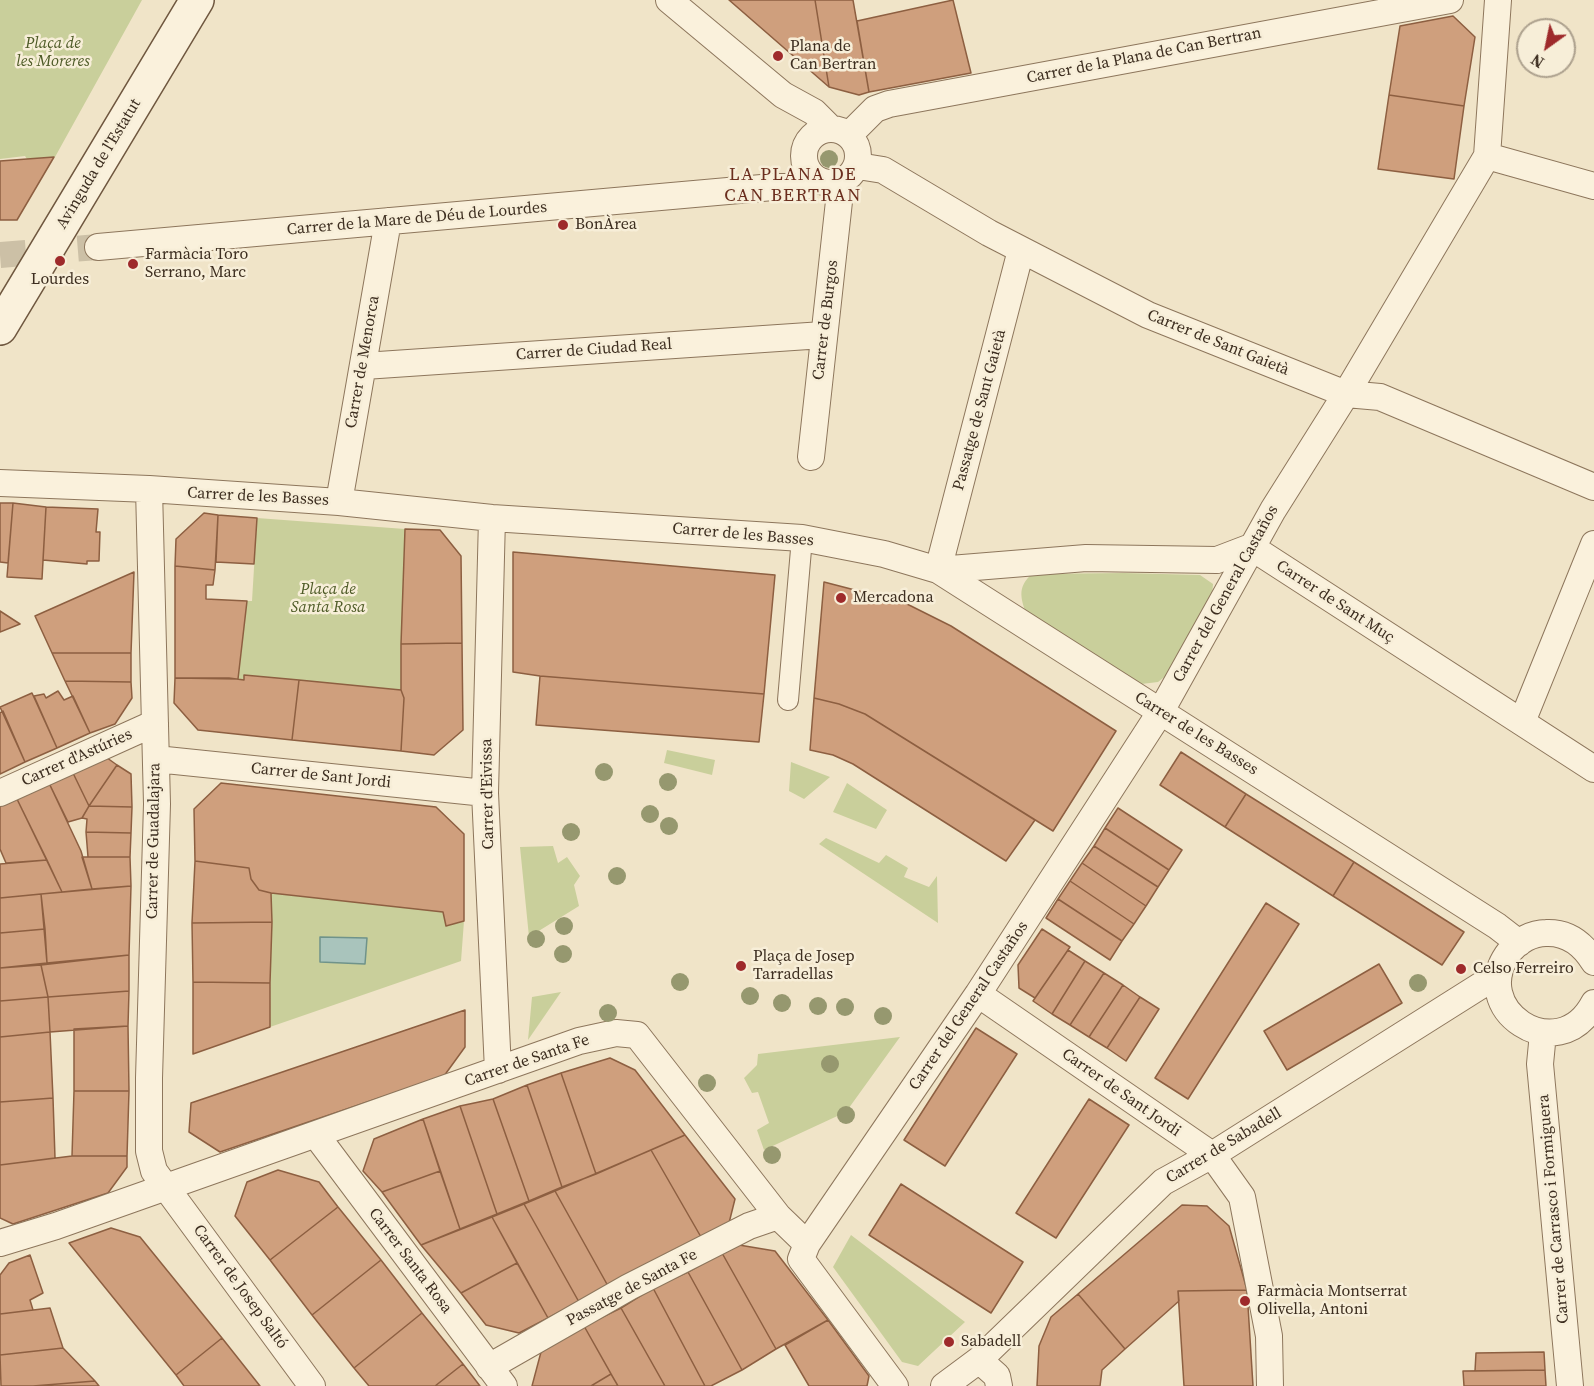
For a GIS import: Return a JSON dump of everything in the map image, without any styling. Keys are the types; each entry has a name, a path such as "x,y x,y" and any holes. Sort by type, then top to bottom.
{"main road":[{"name":"Avinguda de l'Estatut","path":"0,328 193,2"}],"street":[{"path":"669,0 783,95 814,112 856,144 859,155 849,174 823,183 808,161 799,126 783,95"},
{"name":"Carrer de la Plana de Can Bertran","path":"840,132 874,109 889,104 1450,0"},
{"name":"Carrer del General Castaños","path":"807,1244 978,994 1161,711 1251,547 1346,394 1487,156 1498,0"},
{"path":"808,161 812,137 820,131 840,132"},
{"path":"1487,156 1594,186"},
{"name":"Carrer de la Mare de Déu de Lourdes","path":"98,247 773,187 803,187 808,161"},
{"name":"Carrer de Sant Gaietà","path":"849,174 883,170 1021,250 1148,315 1346,394 1380,398 1594,487"},
{"name":"Carrer de Burgos","path":"811,457 823,335 849,174"},
{"name":"Carrer de Menorca","path":"339,502 387,221"},
{"name":"Passatge de Sant Gaietà","path":"938,570 1021,250"},
{"name":"Carrer de Ciudad Real","path":"364,366 823,335"},
{"name":"Carrer de les Basses","path":"0,483 149,489 339,502 492,518 802,538 884,554 938,570 1487,920 1518,943"},
{"name":"Carrer de Guadalajara","path":"149,489 157,804 149,1151 154,1172 167,1188"},
{"name":"Carrer d'Eivissa","path":"492,518 485,793 498,1070"},
{"path":"788,700 802,538"},
{"path":"1521,722 1594,544"},
{"path":"938,570 1086,558 1217,560 1251,547"},
{"name":"Carrer de Sant Muç","path":"1251,547 1594,769"},
{"name":"Carrer d'Astúries","path":"0,793 155,723"},
{"name":"Carrer de Sant Jordi","path":"156,759 485,793"},
{"path":"1594,962 1587,951 1585,933 1544,932 1528,936 1518,943 1504,958 1499,974 1499,990 1503,1006 1513,1019 1527,1028 1543,1033 1560,1032 1576,1026 1588,1014 1594,1003"},
{"name":"Carrer de Sabadell","path":"944,1386 979,1360 1163,1182 1212,1155 1499,974"},
{"name":"Carrer de Sant Jordi","path":"978,994 1212,1155 1242,1197 1269,1336 1270,1386"},
{"name":"Carrer de Sabadell","path":"1447,1008 1503,1006"},
{"name":"Carrer de Santa Fe","path":"0,1243 167,1188 579,1041 616,1033 637,1035 778,1216 807,1244"},
{"name":"Carrer de Carrasco i Formiguera","path":"1543,1033 1540,1064 1570,1386"},
{"name":"Carrer Santa Rosa","path":"316,1135 497,1377"},
{"name":"Carrer de Josep Saltó","path":"167,1188 312,1386"},
{"name":"Passatge de Santa Fe","path":"497,1377 629,1287 750,1226 778,1216"},
{"path":"807,1244 801,1259 895,1386"},
{"path":"979,1360 997,1376 999,1386"}],"green space":[{"name":"Plaça de les Moreres","path":"0,0 142,0 55,157 27,159 25,156 0,159"},
{"name":"Plaça de Santa Rosa","path":"257,518 405,529 401,690 245,675 244,680 238,679 247,601 252,601"},
{"path":"1032,574 1200,575 1213,584 1212,596 1167,675 1158,682 1133,685 1026,613 1024,607 1022,587"},
{"path":"667,750 715,760 712,775 664,763"},
{"path":"791,762 830,777 804,799 789,791"},
{"path":"847,783 887,810 876,829 833,812"},
{"path":"826,838 879,863 886,855 908,868 904,877 929,887 937,876 938,923 819,844"},
{"path":"553,846 558,863 567,857 580,876 574,885 579,906 529,937 520,847"},
{"path":"271,893 443,912 447,926 464,921 461,961 270,1027"},
{"path":"561,992 528,1040 532,997"},
{"path":"900,1037 846,1112 764,1150 757,1130 769,1123 758,1092 752,1093 744,1078 757,1065 758,1054"},
{"path":"851,1235 965,1322 918,1366 902,1362 833,1267"}],"water":[{"path":"320,937 367,938 365,964 320,962"}],"building":[{"path":"729,0 815,0 829,87"},
{"path":"815,0 853,0 869,92 859,95 829,87"},
{"path":"953,0 971,73 869,92 857,21"},
{"path":"1453,16 1475,37 1464,106 1389,95 1400,26"},
{"path":"1389,95 1464,106 1454,179 1378,169"},
{"path":"54,157 17,220 0,220 0,161"},
{"path":"0,503 13,503 8,563 0,562"},
{"path":"13,503 46,507 42,579 7,577"},
{"path":"46,507 98,509 96,532 100,532 99,561 87,561 87,564 43,560"},
{"path":"204,513 218,515 215,570 175,566 176,539"},
{"path":"218,515 257,518 254,564 216,562"},
{"path":"405,529 440,530 461,556 462,643 401,644"},
{"path":"513,552 775,575 764,694 513,672"},
{"path":"175,566 215,570 213,585 206,585 206,599 247,601 238,679 175,678"},
{"path":"134,572 131,653 52,653 35,616"},
{"path":"824,582 905,603 951,626 1116,731 1053,831 865,714 814,698"},
{"path":"0,611 20,624 0,632"},
{"path":"462,643 463,730 434,755 401,751 404,698 401,690 401,644"},
{"path":"52,653 131,653 131,682 65,681"},
{"path":"244,675 299,680 292,740 198,730 174,703 175,678 244,680"},
{"path":"540,676 764,694 759,742 536,725"},
{"path":"299,680 401,690 404,698 401,751 292,740"},
{"path":"65,681 131,682 132,698 115,724 90,733"},
{"path":"58,691 64,700 73,696 90,733 57,748 34,696 44,694 46,698"},
{"path":"32,693 57,748 25,762 0,707"},
{"path":"814,698 865,714 1035,820 1006,861 853,764 833,755 810,750"},
{"path":"3,711 25,762 0,774 0,713"},
{"path":"1181,752 1246,794 1225,827 1160,785"},
{"path":"103,755 117,765 89,806 72,771"},
{"path":"117,765 131,774 132,807 89,806"},
{"path":"72,771 89,806 82,818 68,822 48,781"},
{"path":"48,781 81,851 92,889 62,892 15,795"},
{"path":"221,783 436,807 464,834 464,921 446,926 443,912 271,893 259,890 251,879 249,868 195,861 194,809"},
{"path":"1246,794 1354,862 1333,896 1225,827"},
{"path":"15,795 47,860 6,863 0,849 0,802"},
{"path":"89,806 132,807 131,833 86,832 87,819 82,818"},
{"path":"1118,808 1182,850 1169,870 1105,828"},
{"path":"1105,828 1169,870 1158,887 1094,846"},
{"path":"86,832 131,833 130,857 88,857"},
{"path":"1094,846 1158,887 1146,906 1082,863"},
{"path":"82,857 130,857 131,886 92,889"},
{"path":"47,860 62,892 0,898 0,864"},
{"path":"195,861 249,868 251,879 259,890 271,893 272,922 192,923"},
{"path":"1354,862 1464,932 1442,965 1333,896"},
{"path":"1082,863 1146,906 1134,924 1070,881"},
{"path":"1070,881 1134,924 1122,941 1058,899"},
{"path":"131,886 129,955 47,963 41,894"},
{"path":"41,894 45,929 0,933 0,898"},
{"path":"1058,899 1122,941 1110,960 1046,918"},
{"path":"1266,903 1299,924 1188,1099 1155,1078"},
{"path":"272,922 270,983 193,982 192,923"},
{"path":"45,929 47,963 0,968 0,933"},
{"path":"1042,929 1070,947 1035,998 1019,988 1018,965"},
{"path":"1068,950 1085,961 1052,1014 1033,1001"},
{"path":"129,955 129,991 48,997 41,965"},
{"path":"1085,961 1104,973 1070,1025 1052,1014"},
{"path":"1379,964 1402,1003 1287,1070 1264,1031"},
{"path":"41,965 48,997 0,1001 0,968"},
{"path":"1104,973 1123,985 1089,1037 1070,1025"},
{"path":"193,982 270,983 270,1027 193,1054"},
{"path":"1123,985 1140,997 1107,1048 1089,1037"},
{"path":"129,991 128,1026 50,1032 48,997"},
{"path":"48,997 50,1032 0,1037 0,1001"},
{"path":"1140,997 1159,1009 1126,1061 1107,1048"},
{"path":"465,1010 465,1047 444,1076 220,1152 189,1132 191,1103"},
{"path":"128,1026 129,1091 74,1091 74,1029"},
{"path":"976,1028 1017,1054 945,1166 904,1140"},
{"path":"50,1032 53,1098 0,1102 0,1037"},
{"path":"610,1058 635,1070 685,1135 596,1174 561,1073"},
{"path":"561,1073 596,1174 562,1187 527,1085"},
{"path":"527,1085 562,1187 529,1201 493,1099"},
{"path":"74,1091 129,1091 127,1156 72,1156"},
{"path":"53,1098 55,1158 0,1165 0,1102"},
{"path":"493,1099 529,1201 497,1214 460,1106"},
{"path":"1089,1099 1129,1125 1056,1238 1016,1213"},
{"path":"460,1106 497,1214 460,1229 423,1119"},
{"path":"423,1119 440,1171 382,1192 363,1171 374,1139"},
{"path":"685,1135 735,1199 729,1223 701,1237 651,1150"},
{"path":"651,1150 701,1237 608,1286 555,1191"},
{"path":"72,1156 127,1156 127,1167 108,1193 13,1224 0,1218 0,1165"},
{"path":"278,1170 319,1182 338,1207 270,1260 235,1216 247,1182"},
{"path":"440,1171 460,1229 421,1245 382,1192"},
{"path":"901,1184 1023,1262 991,1313 869,1235"},
{"path":"555,1191 608,1286 579,1302 524,1204"},
{"path":"524,1204 579,1302 548,1318 492,1217"},
{"path":"1182,1205 1207,1206 1229,1226 1247,1290 1178,1291 1179,1301 1125,1349 1078,1294"},
{"path":"338,1207 381,1260 312,1315 270,1260"},
{"path":"492,1217 517,1263 461,1293 421,1245"},
{"path":"111,1228 140,1237 222,1338 176,1375 69,1243"},
{"path":"739,1245 775,1251 828,1320 776,1349 722,1253"},
{"path":"722,1253 776,1349 742,1370 688,1272"},
{"path":"30,1255 43,1293 30,1300 33,1310 0,1314 0,1275 9,1263"},
{"path":"381,1260 422,1313 354,1368 312,1315"},
{"path":"517,1263 548,1318 519,1333 486,1325 461,1293"},
{"path":"688,1272 742,1370 711,1386 705,1386 653,1288"},
{"path":"653,1288 705,1386 665,1386 621,1308"},
{"path":"1247,1290 1253,1386 1184,1386 1178,1291"},
{"path":"1078,1294 1125,1349 1102,1370 1100,1386 1037,1386 1039,1346 1051,1317"},
{"path":"50,1308 63,1348 0,1355 0,1314"},
{"path":"621,1308 665,1386 618,1386 584,1326"},
{"path":"422,1313 463,1364 435,1386 369,1386 354,1368"},
{"path":"828,1320 869,1376 867,1386 809,1386 785,1345"},
{"path":"584,1326 611,1374 591,1386 532,1386 541,1352"},
{"path":"222,1338 260,1386 184,1386 176,1375"},
{"path":"63,1348 95,1381 1,1386 0,1355"},
{"path":"1544,1352 1545,1370 1475,1371 1476,1353"},
{"path":"463,1364 480,1386 435,1386"},
{"path":"1545,1370 1546,1386 1464,1386 1463,1371"},
{"path":"611,1374 618,1386 591,1386"},
{"path":"95,1381 99,1386 33,1386"}],"tunnel":[{"path":"0,255 98,247"}],"place":[{"name":"Plana de Can Bertran","path":"778,56"},
{"name":"BonÀrea","path":"563,225"},
{"name":"Lourdes","path":"60,261"},
{"name":"Farmàcia Toro Serrano, Marc","path":"133,264"},
{"name":"Mercadona","path":"841,598"},
{"name":"Plaça de Josep Tarradellas","path":"741,966"},
{"name":"Celso Ferreiro","path":"1461,969"},
{"name":"Farmàcia Montserrat Olivella, Antoni","path":"1245,1301"},
{"name":"Sabadell","path":"949,1342"}],"district":[{"name":"LA PLANA DE CAN BERTRAN","path":"793,186"}]}
